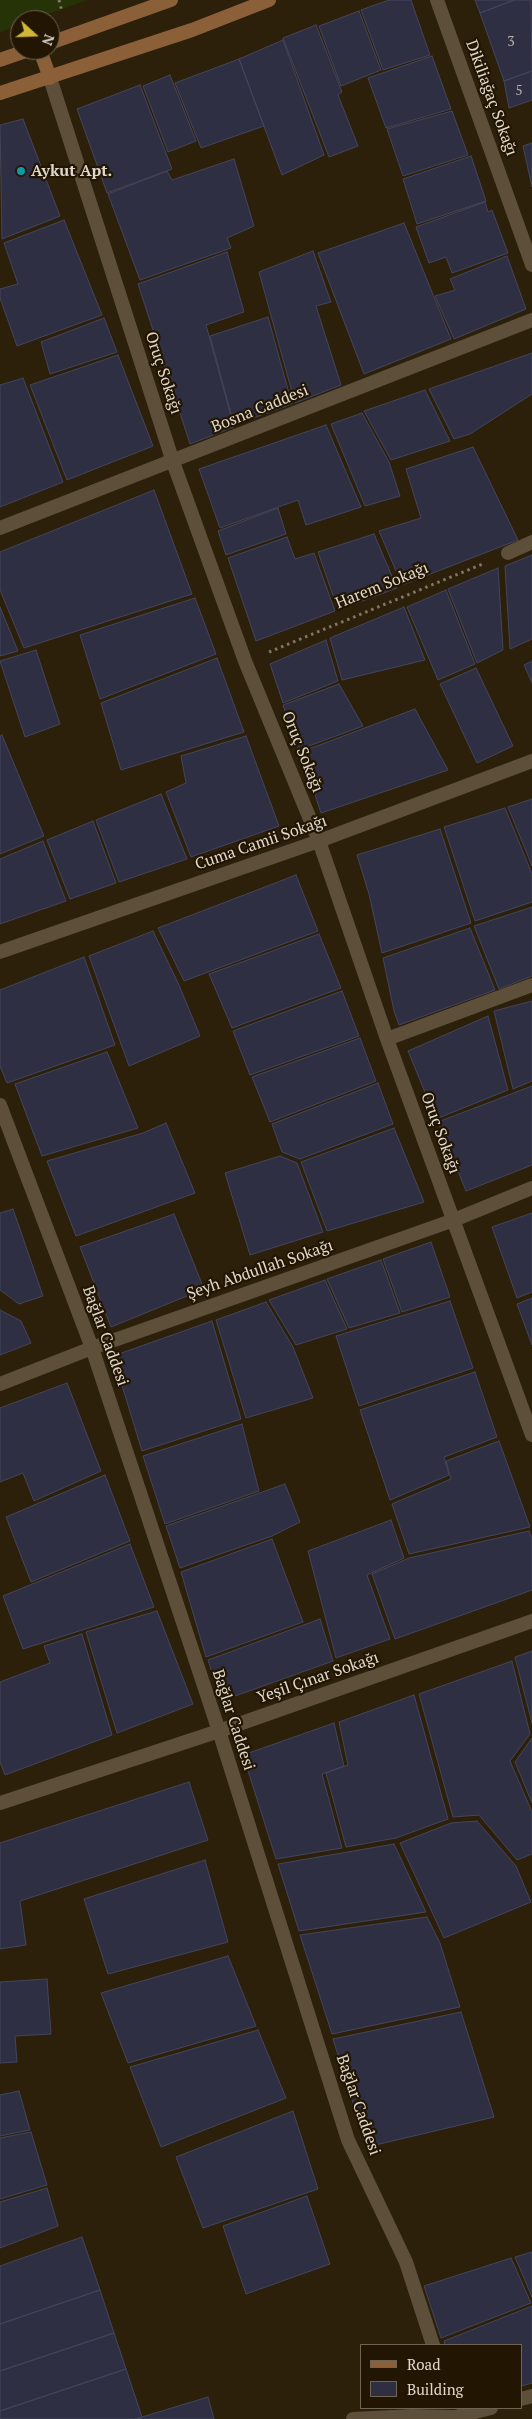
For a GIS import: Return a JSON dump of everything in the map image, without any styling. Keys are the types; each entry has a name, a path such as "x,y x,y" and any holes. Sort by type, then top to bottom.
{"main road":[{"path":"60,39 171,0"},
{"path":"0,93 192,30 270,0"},
{"path":"44,60 50,78"}],"street":[{"name":"Dikiliağaç Sokağı","path":"437,0 532,265"},
{"name":"Oruç Sokağı","path":"50,78 173,462 246,661 319,841 387,1039 532,1436"},
{"name":"Bosna Caddesi","path":"0,528 173,462 532,320"},
{"path":"508,554 532,542"},
{"name":"Cuma Camii Sokağı","path":"0,952 319,841 532,761"},
{"path":"387,1039 532,985"},
{"name":"Bağlar Caddesi","path":"0,1105 92,1348 219,1731 348,2140 406,2262 432,2344"},
{"name":"Şeyh Abdullah Sokağı","path":"0,1384 92,1348 454,1220 532,1188"},
{"name":"Yeşil Çınar Sokağı","path":"0,1803 219,1731 532,1621"},
{"path":"353,2419 412,2416 482,2409"}],"path":[{"name":"Harem Sokağı","path":"246,661 508,554"}],"green space":[{"path":"0,0 87,0 60,10 10,10 10,28 0,32"}],"building":[{"path":"389,0 411,0 430,55 383,70 361,10"},
{"path":"475,0 514,0 480,13"},
{"path":"514,0 531,0 532,71 504,81 480,13"},
{"path":"359,11 381,70 341,86 319,26"},
{"path":"316,25 342,92 338,95 358,146 329,157 283,38"},
{"path":"283,40 324,155 282,175 239,59"},
{"path":"432,56 451,109 386,128 368,78"},
{"path":"239,59 264,126 201,148 175,83"},
{"path":"532,71 532,100 509,108 504,81"},
{"path":"170,75 196,141 168,152 143,86"},
{"path":"140,85 172,169 107,193 77,109"},
{"path":"452,111 468,155 403,176 387,129"},
{"name":"Aykut Apt.","path":"23,119 60,216 2,239 0,125"},
{"path":"532,143 532,187 523,146"},
{"path":"471,156 486,201 417,224 403,179"},
{"path":"234,159 254,226 227,238 231,248 140,280 108,194 167,171 172,180"},
{"path":"485,202 488,212 492,210 508,253 452,273 446,257 429,263 416,227"},
{"path":"64,220 102,315 17,346 0,298 0,289 18,284 4,243"},
{"path":"404,223 451,339 364,374 318,253"},
{"path":"313,251 331,302 316,306 341,385 295,403 259,272"},
{"path":"227,252 244,312 206,325 234,427 190,444 138,284"},
{"path":"507,256 526,309 454,339 435,296 455,290 450,279"},
{"path":"268,317 292,404 234,425 210,336"},
{"path":"104,318 117,352 50,374 41,342"},
{"path":"532,353 532,394 470,434 454,439 429,389"},
{"path":"118,355 153,446 67,480 30,385"},
{"path":"23,378 63,482 0,507 0,385"},
{"path":"425,390 450,441 391,460 364,411"},
{"path":"362,413 389,462 400,496 365,506 331,424"},
{"path":"326,425 361,507 306,525 298,500 220,528 199,469"},
{"path":"473,447 518,540 402,585 379,531 421,518 406,469"},
{"path":"154,490 192,594 24,648 0,590 0,552"},
{"path":"278,508 286,534 226,555 218,531"},
{"path":"374,534 397,588 338,610 318,552"},
{"path":"287,537 295,559 314,553 335,611 256,641 228,558"},
{"path":"532,555 532,639 510,649 505,566"},
{"path":"498,568 503,650 477,663 448,589"},
{"path":"446,590 475,664 438,680 407,607"},
{"path":"195,598 216,654 100,699 80,635"},
{"path":"0,607 18,651 0,656"},
{"path":"404,607 425,660 342,680 330,638"},
{"path":"326,640 338,681 283,703 270,664"},
{"path":"36,650 60,724 25,737 0,661"},
{"path":"217,658 244,732 121,770 101,703"},
{"path":"532,661 532,683 524,665"},
{"path":"476,668 513,746 477,763 440,684"},
{"path":"339,684 363,726 298,750 283,705"},
{"path":"415,709 448,770 321,813 301,752"},
{"path":"2,735 44,836 0,854 0,736"},
{"path":"246,736 279,826 191,857 166,792 186,783 181,756"},
{"path":"161,794 187,859 119,882 96,820"},
{"path":"532,799 532,866 508,807"},
{"path":"505,808 532,874 532,902 475,921 444,827"},
{"path":"93,821 116,883 70,899 47,840"},
{"path":"440,829 471,923 382,953 369,894 357,855"},
{"path":"43,841 66,901 0,924 0,859"},
{"path":"296,875 318,931 184,981 158,928"},
{"path":"532,907 532,976 499,989 474,926"},
{"path":"470,928 495,990 399,1025 394,1011 383,958"},
{"path":"153,931 179,985 200,1036 129,1066 89,956"},
{"path":"319,934 341,988 232,1028 209,974"},
{"path":"84,957 115,1045 7,1083 0,1066 0,990"},
{"path":"342,991 359,1036 250,1075 233,1031"},
{"path":"532,1001 532,1081 513,1089 494,1011"},
{"path":"488,1016 508,1090 436,1119 408,1051"},
{"path":"360,1038 376,1081 270,1122 252,1077"},
{"path":"107,1052 138,1128 42,1156 15,1084"},
{"path":"378,1083 393,1124 300,1159 282,1152 272,1124"},
{"path":"532,1086 532,1165 466,1191 438,1122"},
{"path":"166,1123 195,1193 76,1236 47,1161 143,1133"},
{"path":"394,1128 424,1202 327,1231 301,1162"},
{"path":"280,1156 297,1163 323,1232 250,1255 225,1173"},
{"path":"13,1209 43,1296 19,1304 0,1290 0,1213"},
{"path":"532,1213 532,1292 517,1298 492,1227"},
{"path":"174,1214 204,1289 111,1327 80,1247"},
{"path":"431,1242 450,1297 402,1312 383,1259"},
{"path":"381,1260 400,1313 349,1328 327,1279"},
{"path":"325,1280 347,1329 296,1345 269,1300"},
{"path":"532,1298 532,1345 517,1304"},
{"path":"450,1301 473,1368 359,1406 336,1336"},
{"path":"266,1302 293,1347 313,1398 246,1418 216,1320"},
{"path":"0,1310 21,1321 31,1343 0,1355"},
{"path":"212,1321 241,1419 142,1451 113,1356"},
{"path":"475,1372 497,1437 444,1457 449,1475 390,1500 360,1410"},
{"path":"67,1383 101,1471 34,1501 23,1473 0,1482 0,1408"},
{"path":"242,1424 259,1491 165,1524 143,1456"},
{"path":"499,1441 530,1527 409,1554 392,1504 451,1479 446,1461"},
{"path":"105,1475 130,1541 31,1582 6,1517"},
{"path":"285,1484 300,1522 272,1536 180,1568 166,1526"},
{"path":"391,1520 404,1558 367,1575 390,1639 336,1658 308,1551"},
{"path":"529,1531 532,1538 532,1590 395,1639 372,1574 409,1558"},
{"path":"272,1539 303,1622 206,1657 181,1572"},
{"path":"130,1544 154,1607 23,1649 3,1596"},
{"path":"157,1611 193,1704 117,1733 86,1632"},
{"path":"320,1619 333,1661 221,1701 208,1660"},
{"path":"82,1634 112,1735 5,1775 0,1762 0,1682 50,1663 44,1646"},
{"path":"532,1651 532,1723 515,1657"},
{"path":"512,1661 530,1734 510,1761 532,1812 532,1854 517,1860 479,1815 453,1817 419,1694"},
{"path":"414,1695 448,1819 396,1838 346,1847 326,1773 348,1765 339,1722"},
{"path":"334,1723 344,1766 322,1774 342,1848 276,1859 243,1755"},
{"path":"532,1738 532,1803 515,1762"},
{"path":"189,1782 208,1840 20,1901 26,1945 0,1949 0,1843"},
{"path":"477,1821 516,1866 531,1902 444,1938 400,1843 451,1823"},
{"path":"394,1844 426,1912 299,1931 278,1864"},
{"path":"205,1860 228,1942 108,1974 84,1899"},
{"path":"427,1917 440,1943 460,2007 332,2034 300,1935"},
{"path":"228,1956 256,2026 128,2063 101,1993"},
{"path":"47,1979 51,2034 15,2036 17,2062 0,2063 0,1982"},
{"path":"461,2012 494,2117 367,2147 333,2039"},
{"path":"258,2030 286,2098 161,2147 130,2067"},
{"path":"19,2091 30,2130 0,2136 0,2095"},
{"path":"293,2111 318,2189 203,2228 176,2157"},
{"path":"31,2132 47,2185 0,2199 0,2138"},
{"path":"47,2188 58,2226 0,2248 0,2202"},
{"path":"307,2196 330,2264 246,2294 223,2226"},
{"path":"82,2237 100,2290 0,2324 0,2266"},
{"path":"532,2252 532,2297 515,2257"},
{"path":"511,2258 531,2303 441,2338 424,2286"},
{"path":"100,2290 114,2333 0,2371 0,2324"},
{"path":"532,2306 532,2383 522,2386 522,2344 445,2344 444,2341"},
{"path":"114,2333 126,2369 0,2411 0,2371"},
{"path":"126,2369 142,2417 135,2419 0,2419 0,2411"},
{"path":"208,2397 214,2419 135,2419 142,2417"}],"place":[{"name":"Aykut Apt.","path":"21,171"}]}
